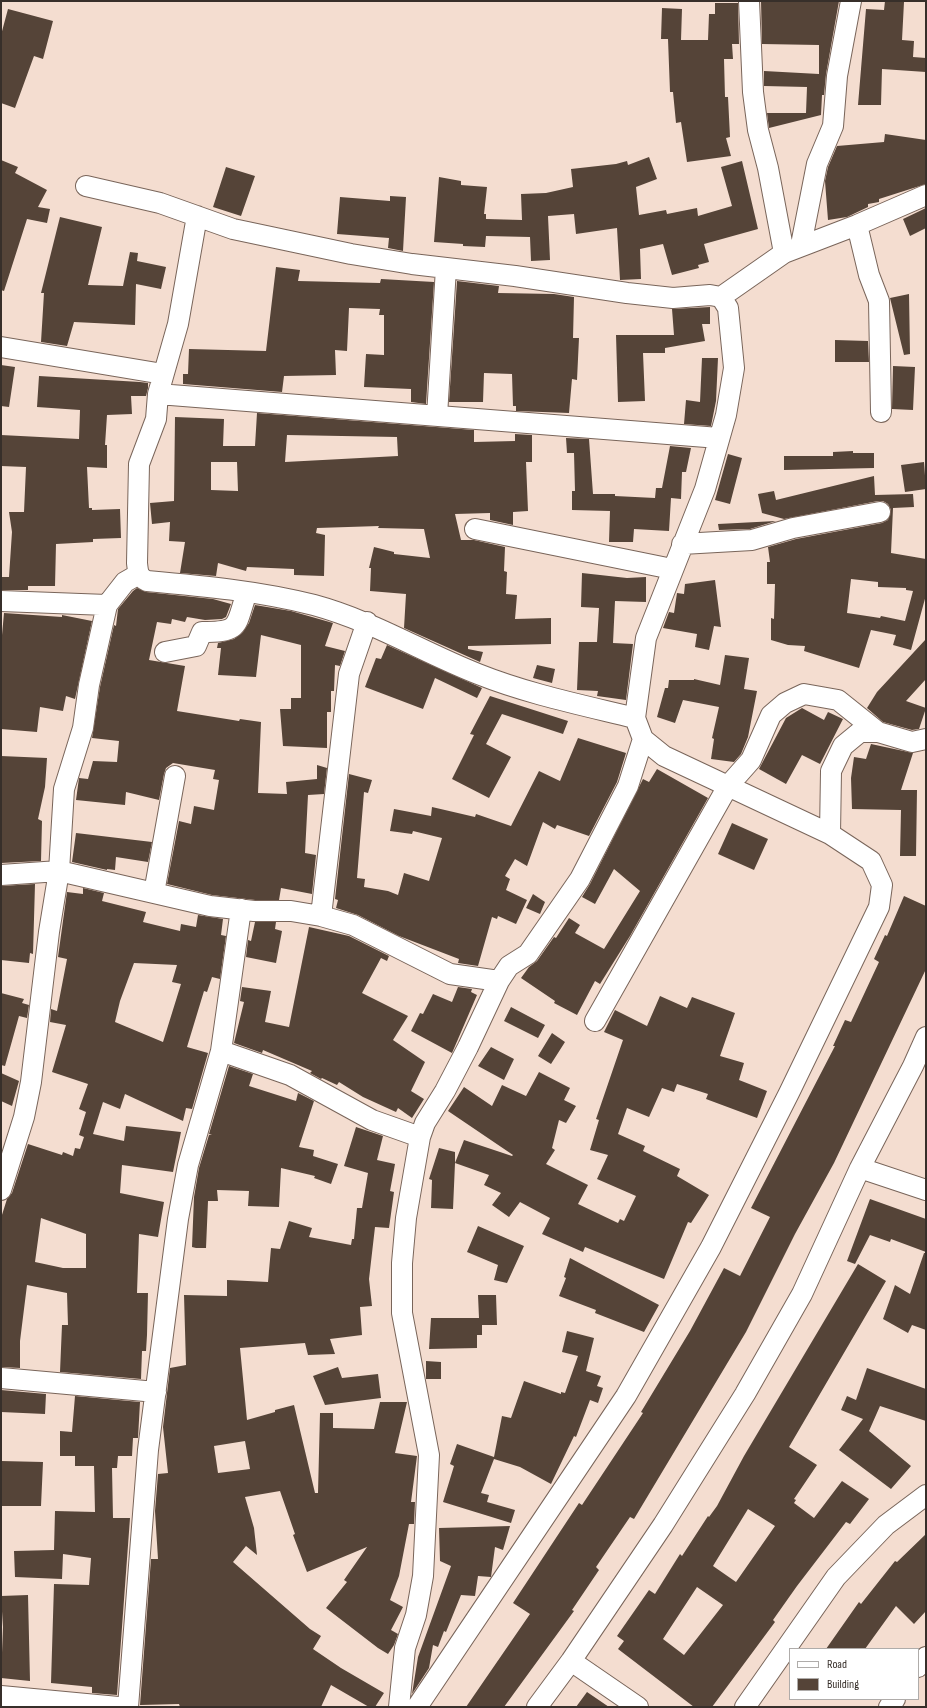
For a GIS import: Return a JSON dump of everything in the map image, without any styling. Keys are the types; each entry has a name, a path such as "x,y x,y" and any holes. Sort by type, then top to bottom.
{"street":[{"path":"749,1 753,92 758,130 793,249"},
{"path":"793,249 817,164 833,126 837,76 851,1"},
{"path":"86,186 160,202 233,229 269,238 351,254 673,298 710,294 721,297 728,308 734,368 726,415 704,489 646,638 635,718 643,739 664,756 830,834 871,861 882,885 880,908 711,1247 626,1396 417,1707"},
{"path":"721,297 793,249 926,195"},
{"path":"197,216 178,324 158,394 155,424 143,452 138,472 138,574 147,581 227,588 314,605 367,622 476,673 511,686 635,718"},
{"path":"857,224 869,275 879,300 881,412"},
{"path":"437,416 446,268"},
{"path":"1,347 163,374"},
{"path":"158,394 719,438"},
{"path":"682,544 752,540 793,528 880,512"},
{"path":"474,529 672,569"},
{"path":"1,1190 24,1117 31,1082 49,932 59,871 64,790 83,728 89,685 107,605 125,582 138,574"},
{"path":"165,652 196,646 202,632 227,632 232,629 236,625 247,592"},
{"path":"1,602 107,605"},
{"path":"321,916 349,674 367,622"},
{"path":"595,1021 728,786 751,760 771,715 785,703 804,694 838,700 878,732"},
{"path":"830,834 832,771 843,746 860,732 878,732 912,742 926,738"},
{"path":"399,1707 406,1648 416,1615 423,1576 429,1455 402,1313 402,1263 406,1218 420,1136 425,1122 445,1091 464,1054 499,981 509,966 528,954 580,879 628,786 643,739"},
{"path":"154,893 176,776"},
{"path":"1,875 59,871 210,906 241,910 291,911 321,916 353,925 450,974 499,981"},
{"path":"128,1707 148,1450 178,1219 188,1164 221,1051 241,910"},
{"path":"537,1707 571,1661 663,1525 745,1394 802,1294 860,1168 913,1066 926,1037"},
{"path":"221,1051 290,1075 372,1120 420,1136"},
{"path":"860,1168 926,1190"},
{"path":"1,1378 156,1392"},
{"path":"745,1707 836,1577 886,1525 926,1495"},
{"path":"919,1666 926,1657"},
{"path":"571,1661 638,1707"},
{"path":"1,1696 118,1707"}],"building":[{"path":"761,1 839,1 826,74 824,95 822,95 821,115 769,128 767,113 806,113 807,87 764,86 764,71 819,74 819,45 762,44"},
{"path":"885,1 904,2 902,40 914,41 913,57 926,58 926,72 882,69 881,105 858,105 866,9 884,10"},
{"path":"715,3 738,3 739,44 732,44 733,59 724,59 725,97 728,97 730,137 726,138 731,156 687,162 681,122 676,123 673,92 670,92 668,39 661,39 662,8 682,9 681,40 708,40 709,14 715,14"},
{"path":"8,9 53,21 43,59 34,56 15,108 1,103 1,35"},
{"path":"885,134 926,140 926,184 879,199 879,202 868,204 868,207 847,217 828,220 825,181 828,167 837,146 884,142"},
{"path":"649,157 657,179 636,187 639,215 666,210 667,214 697,208 698,216 732,206 721,167 742,161 758,229 704,244 709,262 698,265 699,268 672,275 663,244 640,249 641,279 620,280 617,228 576,234 574,214 548,216 550,260 531,261 530,237 486,236 485,247 434,242 439,177 461,181 461,185 487,187 484,214 486,214 486,219 522,220 521,194 546,193 573,187 571,169 616,164 627,161 628,165"},
{"path":"1,160 18,167 15,173 47,190 38,207 50,209 47,223 27,219 4,291 1,290"},
{"path":"226,167 255,176 241,216 213,207"},
{"path":"390,196 406,197 403,251 388,248 389,238 337,234 340,197 390,201"},
{"path":"926,208 926,228 910,236 903,219"},
{"path":"60,217 102,227 88,285 123,286 130,252 138,253 137,261 166,267 161,289 136,284 135,325 74,322 67,346 41,342 44,293 41,293"},
{"path":"276,267 300,270 298,281 380,283 381,279 434,282 426,404 411,402 411,389 364,387 366,354 384,355 384,315 379,315 380,309 349,308 347,351 335,350 336,375 284,376 282,392 183,384 183,374 188,374 189,349 266,351"},
{"path":"457,281 499,286 498,293 554,294 574,297 573,338 579,338 577,380 572,379 569,413 516,411 516,406 513,406 512,374 484,373 483,402 449,402"},
{"path":"909,294 910,354 904,355 890,298"},
{"path":"710,307 710,324 702,324 705,341 665,348 665,353 643,353 645,401 618,402 616,335 674,335 672,309"},
{"path":"835,340 868,341 869,362 835,362"},
{"path":"702,358 718,358 716,401 711,426 684,424 686,400 700,402"},
{"path":"1,365 15,367 9,407 1,406"},
{"path":"893,366 915,367 913,410 892,409"},
{"path":"39,376 140,382 148,383 148,388 146,396 131,396 132,414 107,415 105,445 107,445 107,468 87,467 89,508 92,508 92,510 120,509 121,538 93,539 93,542 56,544 55,586 28,586 28,590 2,590 2,577 9,577 12,532 9,512 24,512 26,467 1,466 1,435 79,439 80,410 37,407"},
{"path":"257,413 474,430 474,442 515,441 515,434 532,435 532,462 526,462 528,511 513,512 513,525 490,520 490,513 455,514 461,540 474,540 505,547 504,571 507,572 506,594 517,595 515,619 551,618 551,644 468,646 468,649 483,652 480,662 404,628 406,594 370,591 371,568 369,568 374,547 394,552 394,554 430,558 424,529 378,528 379,526 317,528 316,533 325,535 324,576 294,575 294,569 247,567 246,571 218,563 216,576 180,573 185,542 169,541 170,522 152,524 150,503 174,501 175,417 224,419 223,446 255,446","holes":["287,435 397,437 398,456 285,462","211,462 237,462 238,491 211,490"]},
{"path":"566,438 589,439 593,494 615,494 615,496 655,498 656,488 662,488 670,446 691,448 686,472 682,472 681,499 671,498 669,531 634,529 633,542 609,542 610,511 572,510 572,491 575,491 574,453 567,453"},
{"path":"853,451 853,453 874,453 874,468 784,470 784,456 833,456 833,452"},
{"path":"728,454 742,458 730,504 715,500"},
{"path":"924,462 926,489 905,492 901,465"},
{"path":"874,476 875,495 913,494 914,507 893,508 891,553 926,559 926,595 911,650 893,645 896,635 871,630 859,668 804,651 805,646 788,645 771,640 771,618 774,619 775,584 767,584 767,562 770,562 768,547 796,539 882,523 888,520 891,510 888,504 883,501 878,501 784,519 762,513 758,494 774,491 776,500","holes":["851,579 878,582 878,587 906,588 906,590 913,591 905,621 881,616 880,618 847,613"]},
{"path":"776,521 750,529 719,530 718,524"},
{"path":"582,573 627,578 646,577 646,602 615,601 613,643 633,644 626,700 597,696 598,691 577,690 579,642 597,642 599,608 581,607"},
{"path":"715,580 721,627 714,626 709,650 695,647 697,634 663,628 669,612 674,613 677,593 684,594 685,584"},
{"path":"137,588 146,592 213,599 231,604 226,617 222,619 205,620 187,617 185,622 172,619 171,624 157,622 149,660 185,666 177,711 239,721 240,719 261,722 258,793 287,794 286,782 317,779 317,765 327,768 324,794 308,795 305,853 316,855 312,894 281,888 279,900 255,900 212,895 167,884 179,821 191,824 194,806 214,810 219,780 213,779 215,770 173,763 166,768 159,800 126,792 125,805 76,800 79,778 88,779 93,761 117,762 119,741 92,738 100,687 114,625 116,626 118,609"},
{"path":"255,605 291,611 333,623 325,646 345,651 340,666 335,665 334,691 331,691 331,712 327,712 327,748 283,746 280,709 291,709 291,698 301,698 301,645 261,635 256,677 218,675 221,648 217,648 218,643 234,639 242,633 249,623"},
{"path":"4,613 62,617 62,615 92,621 75,699 66,696 63,711 40,707 37,732 1,729 1,646"},
{"path":"926,639 926,679 906,701 926,708 919,729 912,730 883,722 867,708 877,692"},
{"path":"387,645 482,688 477,698 435,678 423,709 365,687 376,658 381,659"},
{"path":"725,655 749,658 744,689 757,691 748,737 741,754 734,762 711,759 714,739 712,738 719,707 683,700 675,723 657,717 665,688 668,688 669,680 694,679 720,685"},
{"path":"537,665 555,669 552,683 533,678"},
{"path":"490,696 568,721 563,734 502,714 486,744 511,757 489,798 452,779 474,735 470,734"},
{"path":"802,708 824,720 828,712 843,719 820,764 802,755 786,784 759,769 786,718"},
{"path":"578,738 626,753 617,782 589,836 557,825 555,829 543,822 527,866 515,859 505,876 510,879 506,890 527,900 516,924 498,916 497,919 492,917 478,966 458,963 459,959 399,936 358,915 336,908 338,900 335,899 349,774 372,780 368,793 364,792 357,878 365,879 364,887 388,891 398,895 404,873 429,881 442,838 413,831 412,834 390,831 394,809 431,816 432,807 475,817 476,814 511,826 539,771 560,781"},
{"path":"871,744 913,753 901,790 917,790 916,856 900,856 901,810 852,809 851,778 854,757 866,759"},
{"path":"1,756 47,758 45,787 38,819 42,821 41,861 1,863"},
{"path":"657,769 708,798 630,936 600,984 595,981 577,1015 554,1003 555,1001 521,978 529,967 537,961 554,937 556,938 569,918 580,925 575,933 604,949 640,891 614,869 595,904 582,897 643,779 649,782"},
{"path":"732,823 768,839 754,870 718,854"},
{"path":"76,833 152,842 148,862 116,857 115,870 107,870 72,862"},
{"path":"35,884 33,954 30,953 29,963 1,960 1,886"},
{"path":"83,888 104,893 102,901 146,912 143,922 180,931 181,924 196,927 198,915 223,919 221,935 226,936 220,979 212,977 207,992 204,991 187,1047 208,1053 192,1109 186,1108 183,1121 125,1094 120,1109 103,1102 93,1134 124,1141 126,1126 181,1132 173,1172 122,1165 120,1193 164,1202 158,1237 139,1234 137,1293 148,1293 146,1351 142,1351 141,1379 60,1372 62,1325 68,1325 67,1293 27,1285 20,1341 20,1368 1,1367 1,1218 7,1199 12,1193 28,1144 62,1155 63,1152 73,1156 75,1148 80,1149 84,1137 79,1135 86,1112 79,1109 88,1084 52,1072 66,1025 50,1022 51,1009 57,1011 67,959 58,957 67,892 83,894","holes":["134,963 177,965 172,982 181,984 163,1042 115,1022 120,1001","41,1218 86,1234 86,1268 63,1268 35,1262"]},
{"path":"533,894 545,902 540,914 526,908"},
{"path":"904,896 926,906 926,969 834,1163 795,1234 746,1332 634,1519 630,1517 596,1567 599,1570 572,1610 574,1611 504,1707 466,1707 530,1614 513,1603 579,1503 582,1505 643,1413 641,1412 690,1331 724,1268 740,1276 770,1217 751,1208 835,1046 833,1046 845,1020 851,1022 879,962 874,959 885,935 887,936"},
{"path":"255,922 276,922 275,929 282,931 276,963 246,957 248,940 251,941"},
{"path":"309,927 349,936 389,956 387,961 381,958 362,993 408,1016 393,1040 425,1062 411,1091 424,1099 412,1118 398,1108 396,1112 363,1097 339,1082 337,1085 322,1078 321,1079 310,1073 312,1071 263,1050 262,1053 234,1043 244,1002 240,1001 242,987 271,991 265,1022 289,1027"},
{"path":"458,987 472,989 471,992 477,995 452,1053 411,1031 420,1013 423,1014 433,994 452,1002"},
{"path":"1,993 24,999 22,1003 29,1005 27,1018 19,1016 5,1066 1,1065"},
{"path":"660,996 687,1008 692,997 735,1013 720,1056 744,1063 739,1080 767,1091 757,1118 706,1099 708,1094 677,1084 674,1092 662,1088 649,1117 627,1108 618,1134 645,1146 643,1151 680,1169 677,1176 709,1195 691,1223 688,1222 664,1279 585,1247 583,1252 542,1234 550,1218 520,1202 509,1217 492,1205 501,1193 484,1185 489,1175 455,1163 464,1140 512,1156 513,1155 448,1111 464,1087 492,1106 502,1085 526,1096 539,1072 570,1088 564,1100 576,1106 566,1123 559,1120 552,1148 555,1150 546,1164 588,1185 578,1204 618,1223 620,1219 624,1221 636,1196 597,1179 608,1155 590,1150 599,1120 596,1119 623,1040 604,1032 615,1010 647,1026"},
{"path":"511,1007 545,1025 538,1038 504,1021"},
{"path":"552,1033 565,1042 551,1064 538,1056"},
{"path":"491,1047 514,1059 504,1080 478,1066"},
{"path":"229,1066 253,1074 249,1086 296,1101 298,1093 314,1101 299,1147 314,1150 313,1156 338,1164 331,1184 314,1178 315,1176 281,1168 279,1207 248,1206 249,1191 217,1190 218,1201 208,1201 206,1248 196,1248 192,1247 194,1197 199,1168 209,1135 212,1135 209,1134"},
{"path":"1,1073 19,1081 12,1106 1,1101"},
{"path":"356,1127 383,1136 377,1160 395,1164 390,1191 394,1192 389,1228 375,1227 369,1279 372,1306 360,1307 362,1335 330,1339 335,1354 308,1355 305,1343 240,1348 247,1420 294,1405 315,1493 318,1493 320,1413 333,1413 333,1428 374,1429 380,1402 407,1402 395,1453 417,1456 411,1502 415,1502 414,1524 409,1524 399,1576 390,1600 403,1607 391,1630 398,1634 394,1645 388,1654 326,1608 347,1582 344,1580 367,1547 307,1572 293,1535 295,1534 280,1491 245,1497 254,1528 257,1555 246,1546 233,1562 310,1629 321,1636 313,1649 341,1668 384,1693 375,1707 369,1707 331,1685 321,1707 180,1707 179,1704 140,1705 151,1559 158,1559 155,1511 158,1474 168,1473 163,1427 170,1368 186,1365 184,1295 227,1296 227,1280 268,1282 271,1248 280,1249 289,1221 312,1228 309,1237 351,1245 352,1239 354,1239 357,1208 362,1208 368,1173 344,1166","holes":["245,1441 250,1469 218,1473 214,1446"]},
{"path":"439,1148 455,1152 453,1209 431,1208 432,1180 429,1179"},
{"path":"870,1199 926,1219 926,1252 891,1239 890,1242 870,1235 855,1264 847,1261"},
{"path":"478,1226 524,1246 507,1283 494,1280 498,1265 467,1252"},
{"path":"924,1253 926,1253 926,1330 912,1325 908,1333 883,1319 895,1285 910,1294"},
{"path":"570,1258 659,1305 644,1332 595,1313 596,1310 559,1296 566,1278 564,1277"},
{"path":"858,1264 886,1281 789,1447 817,1465 794,1499 796,1500 794,1503 814,1518 842,1481 869,1499 850,1524 846,1522 797,1586 773,1620 775,1622 712,1707 694,1707 618,1649 624,1641 617,1636 649,1590 655,1594 680,1554 682,1556 708,1516 709,1517 717,1506 744,1456","holes":["748,1509 775,1526 736,1582 713,1566","697,1587 723,1605 684,1655 663,1639"]},
{"path":"478,1295 496,1295 497,1325 482,1325 482,1335 477,1335 477,1348 429,1349 431,1318 479,1318"},
{"path":"567,1331 594,1338 586,1371 601,1376 597,1386 603,1388 598,1403 590,1400 576,1437 574,1436 551,1484 520,1467 494,1459 481,1493 489,1495 487,1502 515,1510 511,1523 443,1502 454,1466 450,1464 457,1444 494,1457 502,1416 511,1418 524,1381 561,1394 561,1392 565,1393 578,1356 562,1352"},
{"path":"426,1361 441,1362 441,1379 426,1379"},
{"path":"338,1367 342,1378 378,1374 381,1398 325,1405 313,1376"},
{"path":"867,1368 926,1389 926,1421 880,1406 869,1431 911,1466 891,1489 839,1450 863,1419 841,1410 847,1396 856,1400"},
{"path":"1,1390 46,1394 45,1414 1,1412"},
{"path":"75,1396 140,1402 138,1438 133,1438 132,1456 118,1456 117,1468 112,1468 113,1518 130,1518 117,1695 92,1693 92,1687 51,1683 54,1584 89,1585 91,1558 63,1554 62,1579 15,1577 14,1551 54,1550 55,1511 95,1512 94,1466 75,1466 75,1456 60,1456 60,1431 72,1432"},
{"path":"1,1461 43,1462 41,1506 1,1506"},
{"path":"510,1526 503,1550 495,1547 491,1577 478,1576 475,1596 461,1595 446,1632 444,1631 438,1647 433,1645 429,1668 412,1694 418,1657 451,1566 440,1561 439,1528"},
{"path":"926,1534 926,1611 914,1624 896,1606 866,1648 827,1648 859,1602 861,1604 895,1561 897,1562"},
{"path":"28,1595 30,1681 1,1678 3,1627 1,1596"},
{"path":"587,1692 609,1707 576,1707"}]}
